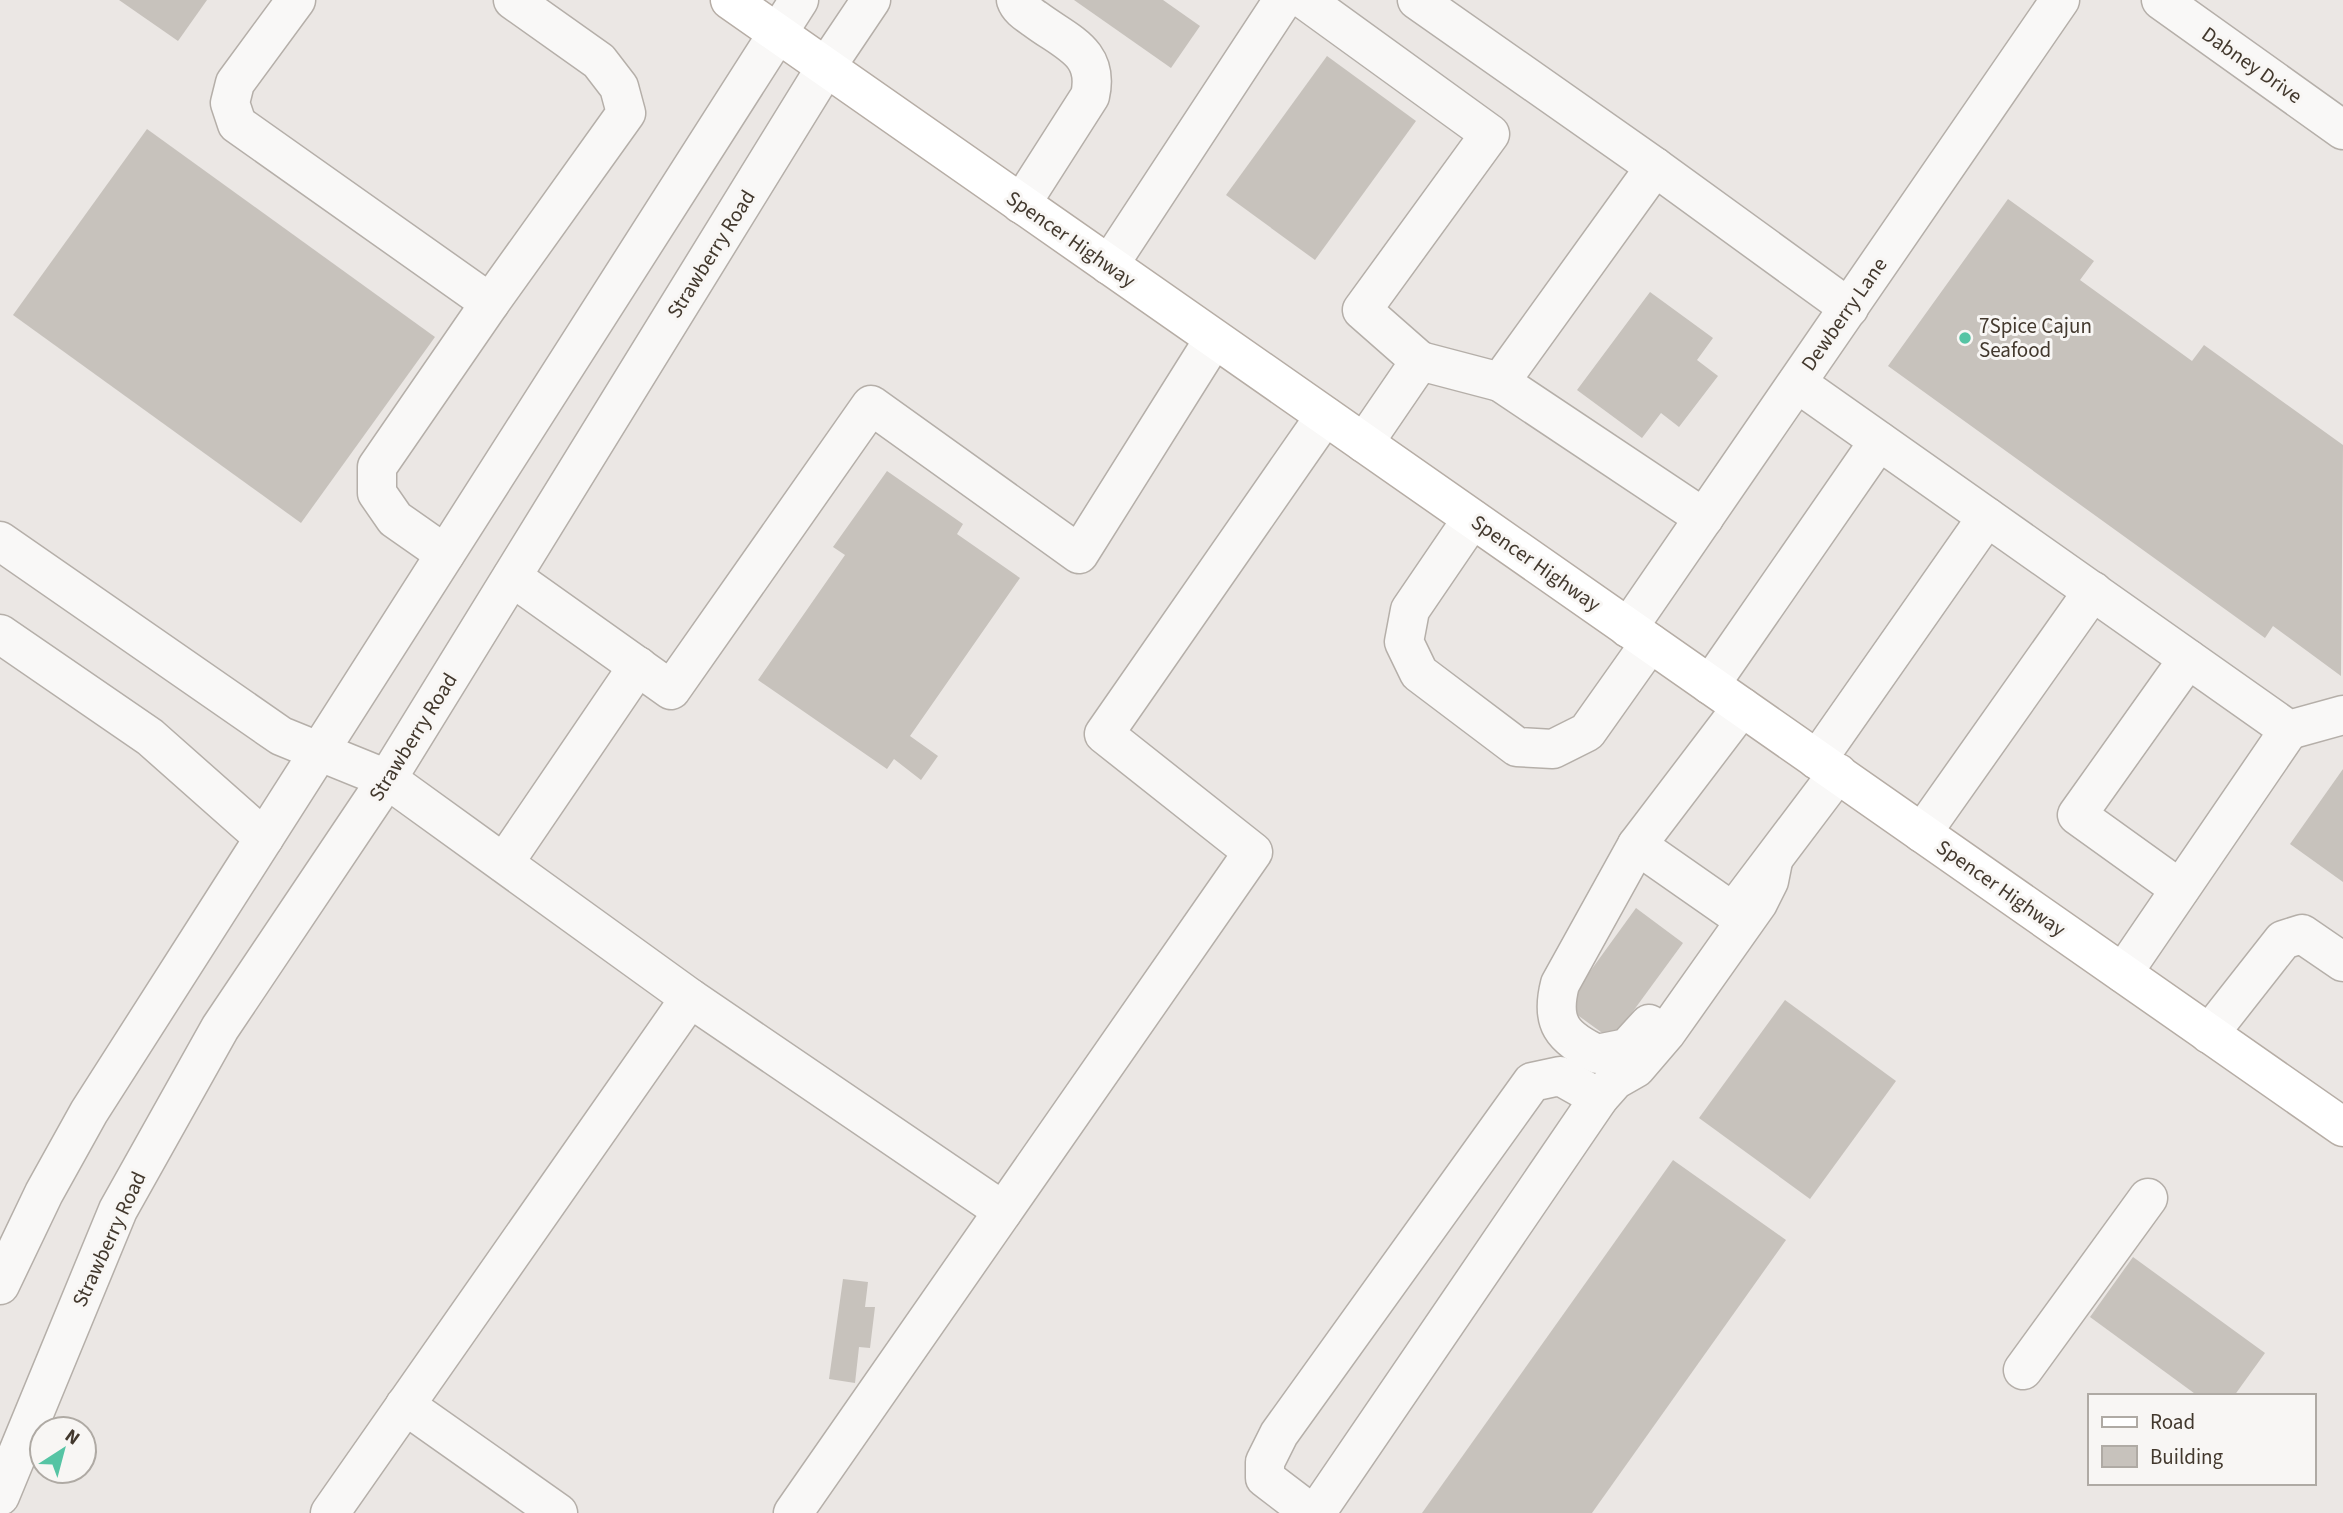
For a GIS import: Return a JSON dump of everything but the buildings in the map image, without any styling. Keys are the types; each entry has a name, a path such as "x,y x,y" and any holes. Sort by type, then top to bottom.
{"main road":[{"name":"Spencer Highway","path":"730,0 2343,1127"}],"street":[{"path":"296,0 235,83 230,103 237,124 490,303"},
{"path":"445,555 395,519 377,493 377,467 626,113 619,87 599,61 513,0"},
{"path":"0,1285 44,1194 89,1112 799,0"},
{"name":"Strawberry Road","path":"0,1496 118,1210 220,1028 387,779 825,67 871,0"},
{"path":"1016,0 1029,15 1089,60 1094,78 1090,96 1021,204"},
{"path":"1109,265 1283,0"},
{"path":"1305,0 1490,135 1362,310 1420,361 1500,382 1704,518"},
{"path":"1417,0 1655,167 1849,308"},
{"name":"Dewberry Lane","path":"1472,519 1410,610 1404,642 1419,673 1517,747 1553,750 1587,732 1704,518 2060,0"},
{"name":"Dabney Drive","path":"2161,0 2343,130"},
{"path":"1500,382 1655,167"},
{"path":"512,577 671,690 872,405 1079,554 1214,338"},
{"path":"1364,443 1420,361"},
{"path":"1797,383 2289,730"},
{"path":"793,1513 1253,852 1104,734 1325,416"},
{"path":"1710,685 1879,442"},
{"path":"1742,707 1637,845 1560,984 1554,1008 1563,1032 1580,1046 1597,1054 1627,1048 1643,1033 1773,861 1828,766 1987,517"},
{"path":"0,541 281,736 387,779 690,998 1003,1211"},
{"path":"1922,833 2093,591"},
{"path":"0,634 150,737 264,838"},
{"path":"2180,889 2077,815 2188,659"},
{"path":"504,863 638,666"},
{"path":"2123,973 2289,730 2343,715"},
{"path":"1637,845 1733,912"},
{"path":"1599,1098 1560,1076 1532,1082 1279,1434 1265,1461 1265,1478 1313,1513 1599,1098 1615,1080 1636,1068 1666,1033 1758,903 1769,881 1773,861"},
{"path":"2210,1034 2283,940 2302,934 2343,961"},
{"path":"330,1513 690,998"},
{"path":"2022,1370 2148,1198"},
{"path":"405,1405 558,1513"}],"place":[{"name":"7Spice Cajun Seafood","path":"1965,338"}]}
